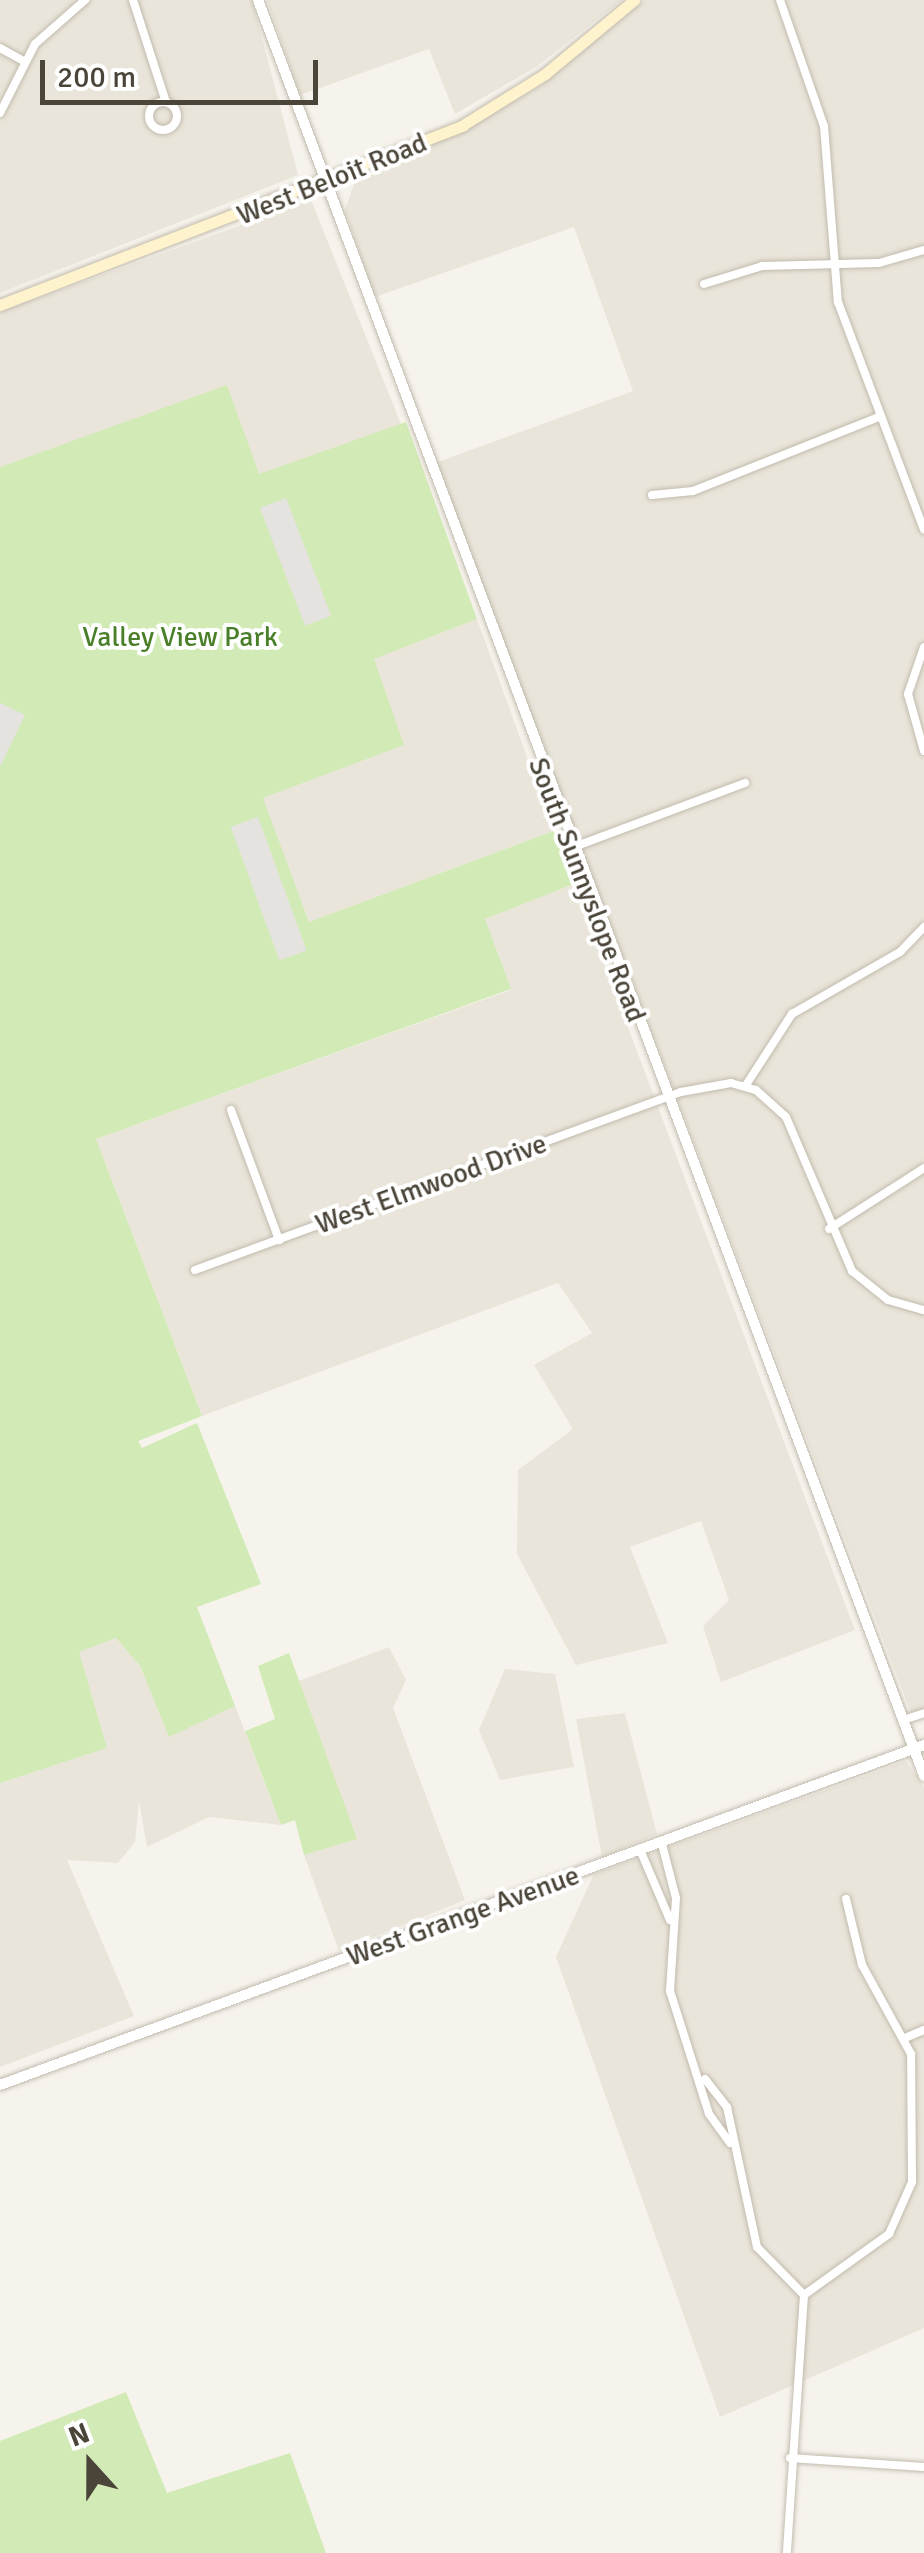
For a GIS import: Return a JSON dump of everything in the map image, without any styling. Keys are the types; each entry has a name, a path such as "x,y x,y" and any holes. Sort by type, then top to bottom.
{"main road":[{"name":"West Beloit Road","path":"0,305 326,184 490,110 634,0"}],"street":[{"path":"0,112 23,61 85,0"},
{"path":"133,0 165,100"},
{"name":"South Sunnyslope Road","path":"258,0 572,848 903,1720 919,1747 924,1776"},
{"path":"780,0 824,126 832,262 881,416 924,529"},
{"path":"0,48 23,61"},
{"path":"704,284 762,266 924,250"},
{"path":"652,495 693,491 881,416"},
{"path":"924,647 908,694 924,751"},
{"path":"572,848 745,783"},
{"path":"924,927 900,952 792,1014 746,1085 786,1117 829,1228 861,1281 924,1310"},
{"name":"West Elmwood Drive","path":"194,1270 667,1098 746,1085"},
{"path":"231,1110 279,1240"},
{"path":"829,1228 924,1168"},
{"path":"903,1720 924,1713"},
{"name":"West Grange Avenue","path":"0,2084 919,1747"},
{"path":"662,1844 676,1898 670,1920 670,1991 704,2079 709,2114 730,2142"},
{"path":"641,1852 670,1920"},
{"path":"804,2295 889,2234 907,2207 912,2054 862,1964 846,1899"},
{"path":"905,2038 924,2030"},
{"path":"912,2054 924,2049"},
{"path":"704,2079 727,2108 730,2142 757,2247 804,2295 790,2458 787,2553"},
{"path":"790,2458 924,2467"}],"shaded area":[{"path":"0,0 252,0 298,175 0,293"},
{"path":"267,0 622,0 536,67 455,114 429,49 300,95"},
{"path":"645,0 924,0 924,1712 912,1715 435,463 633,391 574,227 375,297 345,210 354,184 536,89"},
{"path":"311,200 401,424 259,475 227,386 0,467 0,312"},
{"path":"286,498 331,616 305,626 260,508"},
{"path":"477,619 554,831 309,922 262,798 403,745 373,659"},
{"path":"0,703 25,715 0,767"},
{"path":"258,817 307,950 279,960 231,827"},
{"path":"574,884 855,1630 721,1682 703,1626 729,1600 701,1521 630,1547 668,1643 576,1665 517,1554 518,1470 573,1429 534,1365 592,1333 558,1283 202,1416 96,1139 511,990 484,919"},
{"path":"116,1638 140,1666 169,1736 235,1706 281,1825 209,1817 147,1847 139,1801 135,1842 118,1863 67,1860 134,2016 0,2067 0,1783 107,1748 78,1652"},
{"path":"389,1647 406,1680 393,1708 465,1900 339,1951 304,1855 356,1839 299,1681"},
{"path":"505,1669 555,1674 574,1767 500,1780 479,1730"},
{"path":"625,1713 657,1834 602,1857 576,1719"},
{"path":"906,1761 924,1787 924,2328 720,2417 556,1957 594,1874"}],"green space":[{"name":"Valley View Park","path":"227,385 259,474 406,422 477,619 374,659 404,745 263,798 309,922 554,831 574,884 485,919 511,989 96,1139 202,1416 138,1441 142,1448 197,1423 261,1584 197,1607 235,1706 169,1737 140,1666 116,1638 79,1652 107,1748 0,1783 0,467"},
{"path":"289,1653 357,1839 304,1855 295,1820 281,1825 245,1731 275,1719 258,1666"},
{"path":"126,2392 167,2493 290,2453 326,2553 0,2553 0,2441"}]}
